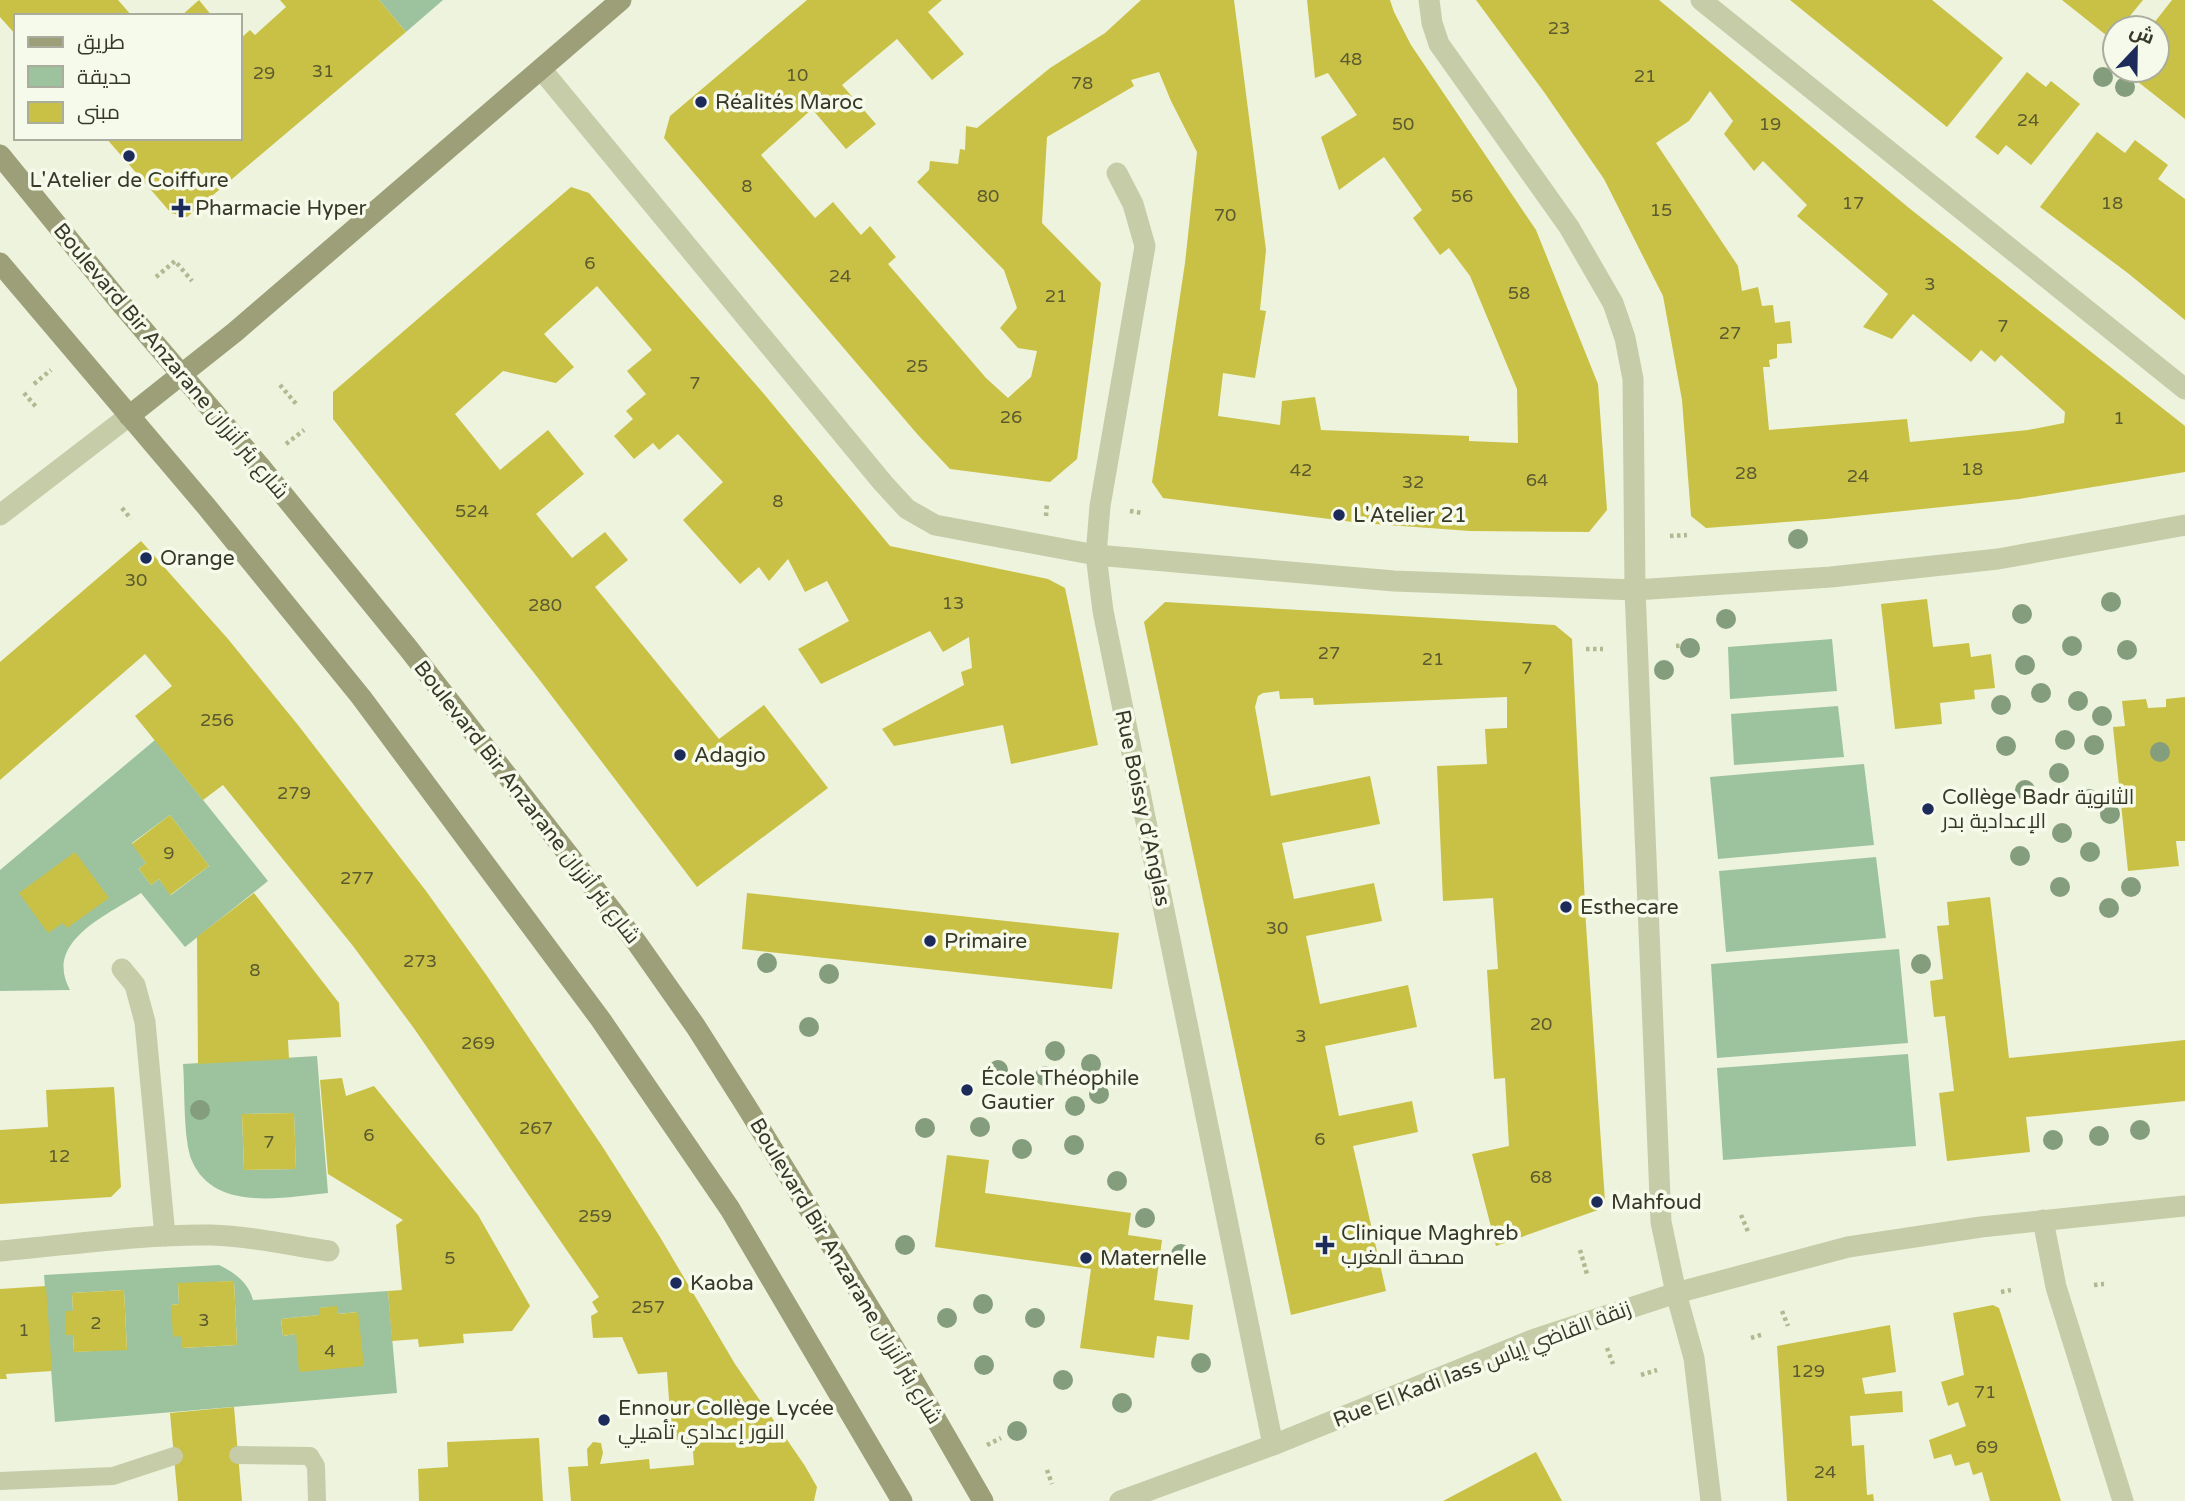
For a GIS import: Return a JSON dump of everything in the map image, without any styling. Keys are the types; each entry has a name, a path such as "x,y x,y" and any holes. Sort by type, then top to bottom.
{"main road":[{"path":"129,416 235,332 621,0"},
{"name":"Boulevard Bir Anzarane شارع بئر أنزران","path":"0,155 260,465 416,659 644,953 748,1109 908,1371 983,1501"},
{"path":"0,263 206,506 361,697 601,1020 730,1209 902,1501"}],"street":[{"path":"1429,0 1432,23 1439,44 1569,227 1616,311 1625,338 1633,379 1635,590 1661,1222 1676,1293 1694,1358 1711,1501"},
{"path":"1700,0 2185,389"},
{"path":"541,69 907,509 935,526 1096,555 1394,581 1635,590 1830,577 1998,559 2185,525"},
{"name":"Rue Boissy d’Anglas","path":"1117,173 1133,204 1145,246 1100,506 1096,555 1102,611 1273,1445"},
{"path":"0,515 129,416"},
{"path":"122,969 135,985 145,1022 165,1236"},
{"name":"Rue El Kadi Iass زنقة القاضي إياس","path":"1120,1501 1273,1445 1535,1339 1676,1293 1848,1247 1927,1234 2185,1206"},
{"path":"2043,1220 2056,1287 2123,1501"},
{"path":"0,1251 165,1236 212,1235 329,1251"}],"lane":[{"path":"238,1455 310,1456 316,1466 317,1501"},
{"path":"0,1481 113,1476 174,1456"}],"path":[{"path":"156,277 175,261 192,281"},
{"path":"34,384 51,369"},
{"path":"280,385 297,405"},
{"path":"24,393 37,408"},
{"path":"286,444 303,430"},
{"path":"1046,519 1047,503"},
{"path":"122,508 131,519"},
{"path":"1130,511 1142,513"},
{"path":"1670,536 1687,535"},
{"path":"1676,646 1687,645"},
{"path":"1586,649 1603,649"},
{"path":"1741,1215 1749,1234"},
{"path":"1580,1250 1587,1274"},
{"path":"2094,1285 2104,1284"},
{"path":"2001,1292 2011,1290"},
{"path":"1782,1311 1788,1326"},
{"path":"1751,1338 1765,1334"},
{"path":"1606,1344 1613,1364"},
{"path":"1641,1375 1657,1370"},
{"path":"983,1447 1001,1438"},
{"path":"1047,1470 1052,1484"}],"green space":[{"path":"379,0 443,0 406,32"},
{"path":"1832,639 1837,691 1730,699 1728,647"},
{"path":"1838,706 1844,757 1734,765 1731,714"},
{"path":"155,740 268,881 185,947 141,893 97,920 72,944 65,957 64,973 70,990 0,991 0,870","holes":["170,815 209,866 171,895 159,879 151,885 139,869 146,863 132,843"]},
{"path":"1864,764 1874,845 1718,859 1710,777"},
{"path":"1876,857 1886,938 1726,952 1719,871"},
{"path":"1899,949 1908,1043 1717,1058 1711,964"},
{"path":"1908,1054 1916,1146 1723,1160 1717,1068"},
{"path":"317,1056 328,1193 252,1198 217,1188 203,1177 189,1152 183,1064","holes":["294,1113 296,1169 244,1170 242,1114"]},
{"path":"219,1265 240,1279 253,1300 388,1291 397,1393 55,1422 44,1275","holes":["234,1281 237,1345 182,1348 182,1336 171,1305 179,1304 178,1284","124,1290 127,1349 74,1352 73,1335 66,1335 66,1311 73,1311 72,1293","336,1307 338,1314 358,1312 283,1336 281,1319 319,1315 319,1308"]}],"building":[{"path":"0,0 118,0 130,14 14,14 14,33 0,17"},
{"path":"199,0 210,14 183,14"},
{"path":"280,0 379,0 406,32 187,217 171,213 108,140 242,140 242,37 250,30 255,35 286,7"},
{"path":"807,0 942,0 928,12 964,54 932,80 897,39 842,85 876,124 846,149 812,109 761,155 815,218 833,202 861,235 870,226 896,257 888,264 986,378 1008,398 1031,377 1037,351 1018,348 1000,328 1017,308 1004,270 917,182 929,170 930,161 958,164 960,149 965,150 966,126 977,128 1050,68 1105,33 1141,0 1234,0 1266,250 1260,310 1266,311 1255,378 1223,373 1218,416 1280,425 1282,401 1315,397 1321,430 1469,436 1469,441 1518,443 1517,389 1470,276 1449,248 1440,255 1413,218 1422,210 1384,157 1339,190 1321,137 1357,115 1328,73 1315,78 1307,0 1390,0 1411,45 1536,230 1598,384 1607,510 1589,532 1470,531 1361,523 1163,498 1152,482 1185,263 1197,152 1159,72 1131,80 1134,86 1047,137 1042,223 1101,283 1077,459 1050,482 950,469 664,138 670,116"},
{"path":"1476,0 1659,0 1909,208 2185,426 2185,472 2019,499 1826,519 1706,528 1691,516 1682,400 1663,296 1604,179","holes":["1710,91 1733,121 1724,134 1754,171 1763,161 1807,205 1797,216 1888,294 1863,327 1892,339 1913,314 1971,362 1981,350 1995,362 2001,355 2065,412 2064,423 2028,430 1910,442 1907,419 1769,430 1763,367 1770,367 1769,360 1777,358 1777,344 1792,343 1790,321 1775,323 1773,305 1762,306 1758,287 1742,291 1738,266 1656,143 1689,121"]},
{"path":"1790,0 1932,0 2003,58 1947,127"},
{"path":"2062,0 2143,0 2132,14 2101,14 2101,31"},
{"path":"2172,0 2185,0 2185,119 2141,84 2171,84 2171,14 2161,14"},
{"path":"2027,72 2046,87 2051,81 2080,104 2031,165 2006,145 1998,155 1975,137"},
{"path":"2097,132 2125,153 2135,140 2168,165 2158,179 2185,199 2185,320 2040,207"},
{"path":"571,187 589,193 764,394 890,546 1048,579 1065,588 1098,745 1011,764 1003,725 894,746 882,729 964,685 961,672 972,668 969,637 943,652 930,631 821,684 798,649 849,621 827,581 805,592 788,559 769,581 759,567 740,584 683,520 723,482 678,434 659,450 653,443 634,459 614,436 633,419 626,411 646,394 627,371 652,350 597,286 544,334 574,367 556,383 503,371 455,414 500,470 548,430 584,474 536,514 572,558 605,532 628,560 595,587 719,739 764,705 828,788 697,887 538,678 333,419 333,392"},
{"path":"141,541 228,639 298,725 426,891 487,976 602,1146 660,1237 735,1364 805,1466 817,1487 814,1501 571,1501 568,1467 588,1466 587,1449 593,1442 601,1443 603,1453 600,1464 649,1459 650,1469 694,1465 692,1438 672,1441 667,1372 638,1374 622,1337 593,1338 591,1316 598,1312 592,1302 599,1297 413,1027 353,946 223,785 203,800 135,716 172,686 145,654 0,780 0,662"},
{"path":"1927,599 1933,647 1969,643 1971,657 1991,654 1995,688 1974,690 1975,699 1940,703 1942,724 1895,729 1881,604"},
{"path":"1165,602 1555,625 1572,639 1586,925 1605,1201 1598,1210 1496,1246 1472,1154 1509,1146 1505,1078 1494,1079 1487,970 1498,969 1493,898 1443,901 1437,766 1487,764 1485,729 1507,728 1507,697 1314,705 1313,698 1280,699 1279,691 1263,693 1258,696 1255,707 1271,796 1370,776 1380,824 1282,843 1294,899 1374,883 1382,921 1306,936 1320,1004 1408,985 1417,1027 1325,1046 1339,1116 1412,1101 1418,1132 1353,1146 1386,1291 1291,1315 1144,622"},
{"path":"2185,697 2185,841 2176,841 2179,866 2128,871 2113,727 2125,726 2122,701 2146,699 2148,708 2166,707 2166,699"},
{"path":"170,815 209,866 170,895 159,879 151,885 139,869 146,863 132,844"},
{"path":"75,852 109,898 67,928 63,923 48,933 19,893"},
{"path":"254,893 339,1003 341,1037 288,1040 289,1059 198,1064 197,937"},
{"name":"Primaire","path":"747,893 1119,933 1112,989 742,949"},
{"path":"1990,897 2009,1058 2185,1040 2185,1101 2026,1117 2030,1152 1947,1161 1939,1093 1954,1091 1945,1016 1934,1017 1930,981 1943,979 1937,926 1949,925 1947,902"},
{"path":"342,1078 346,1096 374,1086 478,1215 530,1306 512,1331 463,1334 464,1343 419,1347 418,1339 392,1341 388,1291 402,1290 396,1225 403,1220 328,1174 320,1080"},
{"path":"114,1087 121,1187 111,1197 0,1204 0,1130 48,1127 46,1090"},
{"path":"294,1113 296,1169 244,1170 242,1114"},
{"name":"Maternelle","path":"947,1155 989,1160 985,1193 1131,1213 1128,1235 1162,1240 1154,1300 1193,1305 1189,1340 1157,1336 1154,1358 1080,1348 1091,1269 935,1247"},
{"path":"234,1281 237,1345 182,1348 182,1336 173,1337 171,1305 179,1304 178,1283"},
{"path":"46,1286 52,1371 6,1374 7,1379 0,1379 0,1289"},
{"path":"124,1290 127,1350 74,1352 73,1335 66,1335 65,1311 73,1311 72,1293"},
{"path":"1993,1305 1999,1308 2061,1501 1990,1501 1982,1472 1973,1475 1969,1462 1955,1466 1951,1454 1934,1459 1929,1440 1966,1426 1958,1402 1948,1406 1941,1382 1964,1375 1953,1313"},
{"path":"337,1306 338,1314 358,1312 364,1366 299,1372 296,1334 283,1336 281,1319 319,1315 319,1308"},
{"path":"1890,1325 1896,1372 1862,1378 1865,1394 1902,1391 1903,1412 1850,1416 1852,1446 1864,1445 1867,1495 1873,1494 1874,1501 1787,1501 1777,1346"},
{"path":"234,1407 242,1501 178,1501 170,1413"},
{"path":"539,1438 543,1501 419,1501 418,1469 448,1467 447,1442"},
{"path":"1536,1452 1562,1501 1443,1501"}],"place":[{"name":"Réalités Maroc","path":"701,102"},
{"name":"L'Atelier de Coiffure","path":"129,156"},
{"name":"Pharmacie Hyper","path":"181,208"},
{"name":"L'Atelier 21","path":"1339,515"},
{"name":"Orange","path":"146,558"},
{"name":"Adagio","path":"680,755"},
{"name":"Collège Badr الثانوية الإعدادية بدر","path":"1928,809"},
{"name":"Esthecare","path":"1566,907"},
{"name":"Primaire","path":"930,941"},
{"name":"École Théophile Gautier","path":"967,1090"},
{"name":"Mahfoud","path":"1597,1202"},
{"name":"Clinique Maghreb مصحة المغرب","path":"1325,1245"},
{"name":"Maternelle","path":"1086,1258"},
{"name":"Kaoba","path":"676,1283"},
{"name":"Ennour Collège Lycée النور إعدادي تأهيلي","path":"604,1420"}]}
